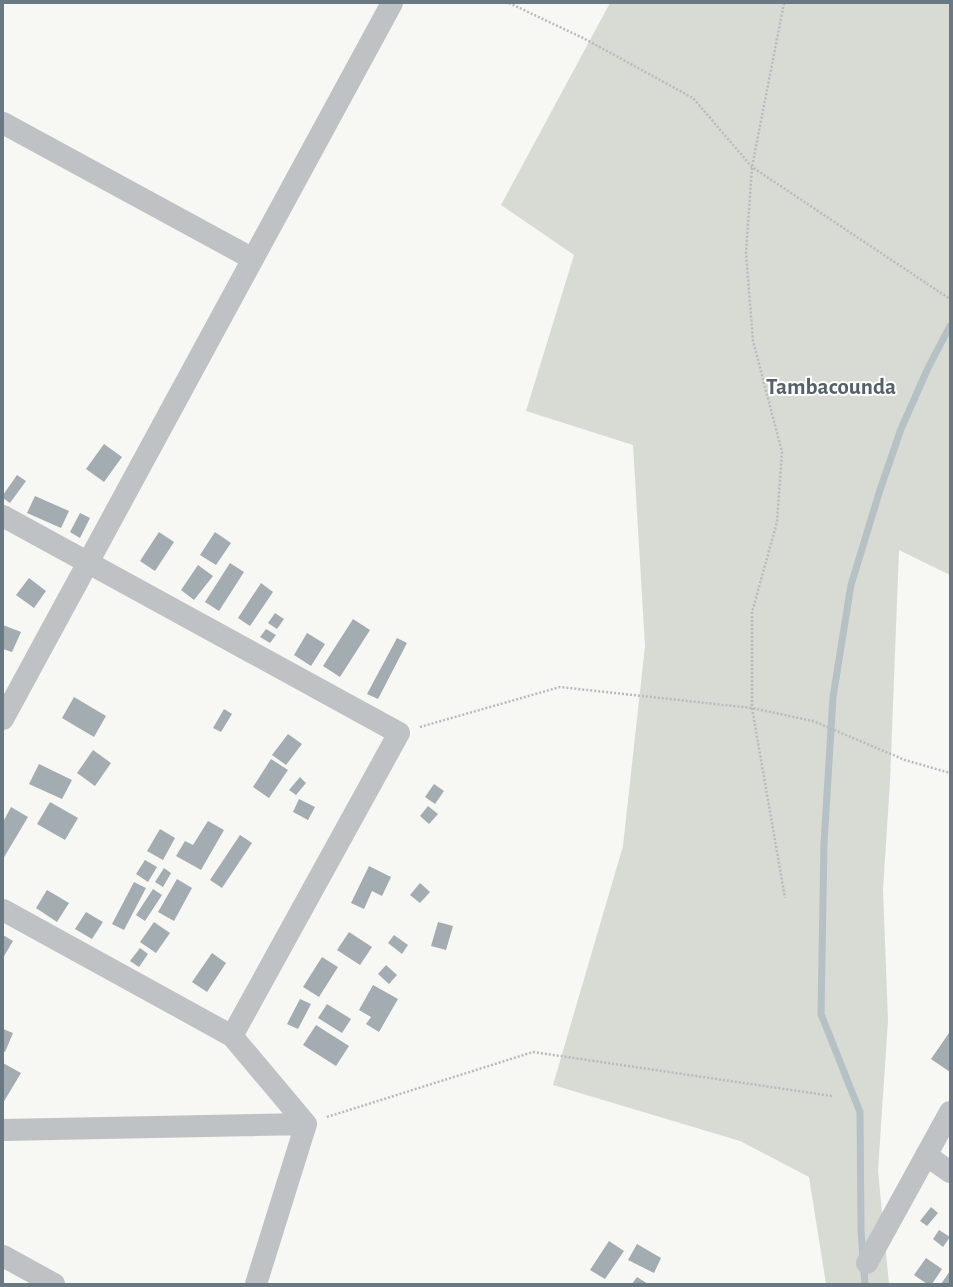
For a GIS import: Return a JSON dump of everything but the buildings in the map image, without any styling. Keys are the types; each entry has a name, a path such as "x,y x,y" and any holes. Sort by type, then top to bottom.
{"street":[{"path":"3,719 392,3"},
{"path":"3,123 252,259"},
{"path":"3,516 399,733 232,1036"},
{"path":"3,910 232,1036 306,1124"},
{"path":"867,1263 950,1112"},
{"path":"3,1130 306,1124"},
{"path":"256,1284 306,1124"},
{"path":"926,1155 950,1172"},
{"path":"3,1256 54,1284"}],"path":[{"path":"509,3 583,38 693,98 752,167 950,299"},
{"path":"784,3 752,167 746,253 753,341 782,452 777,522 752,612 752,708 785,898"},
{"path":"399,733 560,687 752,708 813,721 905,760 950,773"},
{"path":"306,1124 532,1052 832,1096"}],"shaded area":[{"path":"610,3 950,3 950,575 899,550 890,782 883,889 888,1020 878,1171 889,1284 826,1284 809,1177 740,1141 553,1085 623,846 645,646 633,445 526,411 574,255 501,205"}],"waterway":[{"path":"865,1284 861,1231 860,1112 821,1014 824,843 833,697 851,585 880,490 901,429 928,368 950,326"}],"district":[{"name":"Tambacounda","path":"831,386"}]}
